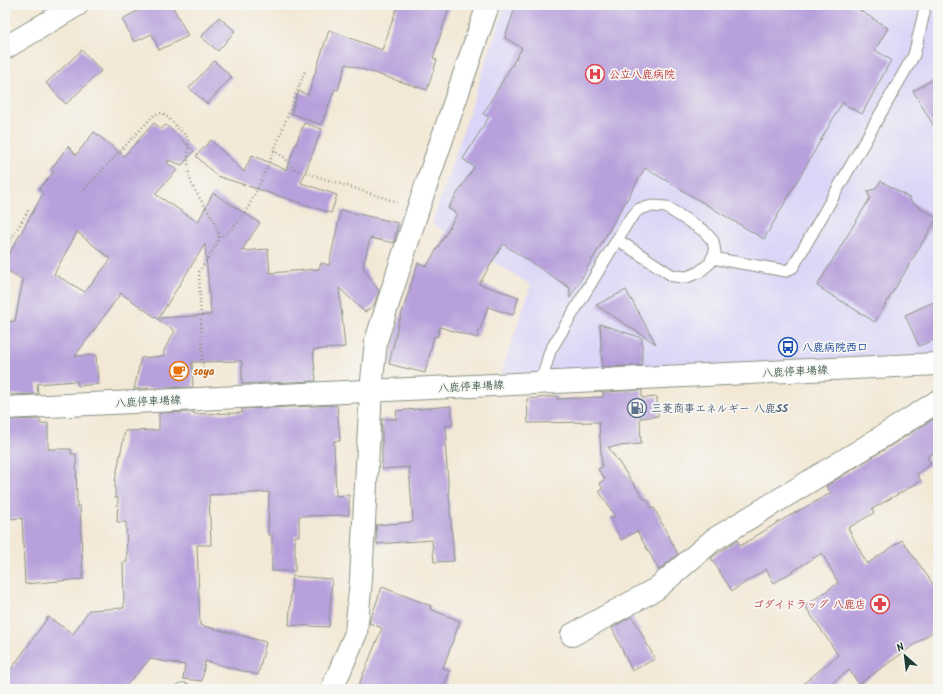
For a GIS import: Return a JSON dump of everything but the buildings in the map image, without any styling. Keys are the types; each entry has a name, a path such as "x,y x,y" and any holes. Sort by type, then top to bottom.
{"street":[{"path":"5,48 77,5"},
{"path":"332,689 356,633 361,579 371,390 376,341 418,209 488,5"},
{"name":"八鹿停車場線","path":"5,408 938,364"},
{"path":"572,635 656,589 713,540 861,450 938,401"}],"lane":[{"path":"712,258 786,271 793,267 914,55 924,13 924,5"},
{"path":"541,382 550,352 629,220 639,209 652,206 666,207 704,231 713,241 715,252 710,263 699,272 687,277 673,276 618,240"}],"path":[{"path":"219,236 225,235 233,228 244,213 274,151 305,71"},
{"path":"82,192 155,114 163,113 188,138 188,163 192,184 217,227 219,236 216,245 199,272 204,398"},
{"path":"274,151 284,157 294,169 418,209"},
{"path":"5,249 29,209"}],"shaded area":[{"path":"505,5 938,5 938,355 501,375 531,285 432,224"}],"place":[{"name":"公立八鹿病院","path":"595,74"},
{"name":"八鹿病院西口","path":"788,347"},
{"name":"soya","path":"179,371"},
{"name":"三菱商事エネルギー 八鹿SS","path":"637,408"},
{"name":"ゴダイドラッグ 八鹿店","path":"880,604"}]}
